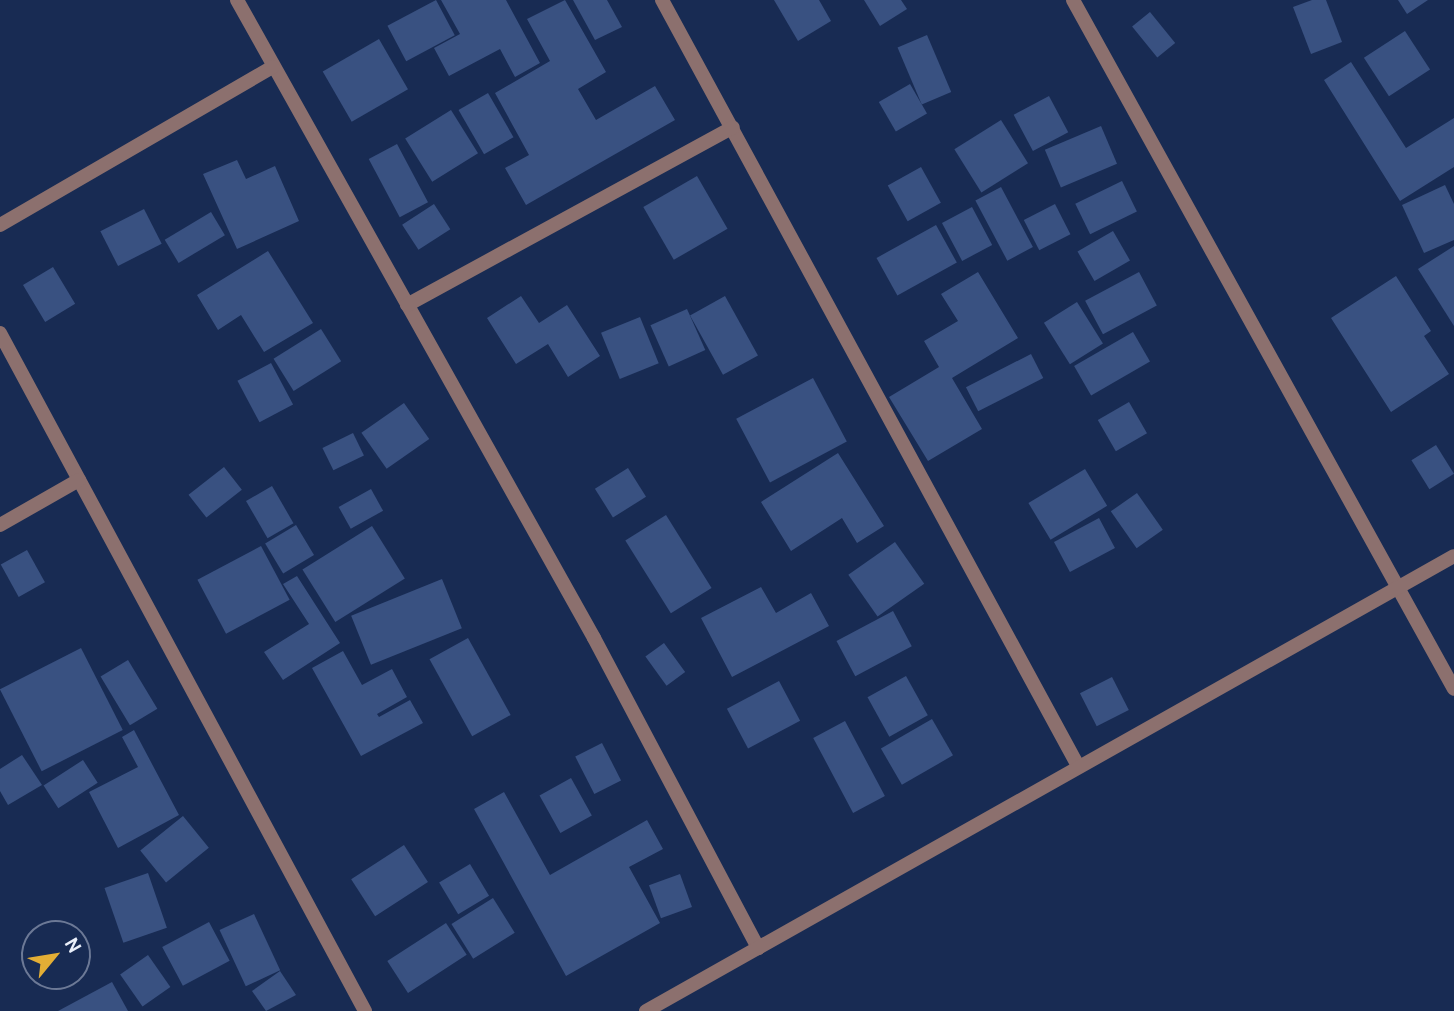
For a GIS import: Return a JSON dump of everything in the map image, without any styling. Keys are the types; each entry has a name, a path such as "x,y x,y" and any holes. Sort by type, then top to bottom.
{"street":[{"path":"237,0 594,638 758,948"},
{"path":"662,0 1077,764"},
{"path":"1073,0 1454,689"},
{"path":"0,225 273,67"},
{"path":"407,304 733,127"},
{"path":"0,333 365,1011"},
{"path":"0,525 79,480"},
{"path":"646,1011 1077,764 1454,556"}],"building":[{"path":"436,0 455,35 406,61 387,26"},
{"path":"441,0 506,0 540,63 515,77 500,49 449,76 434,48 460,34"},
{"path":"565,0 606,72 578,89 596,120 655,86 675,120 526,205 505,168 529,155 495,93 550,61 527,19"},
{"path":"573,0 607,0 622,27 595,40"},
{"path":"774,0 819,0 831,21 798,41"},
{"path":"864,0 901,0 907,9 880,26"},
{"path":"1312,0 1326,0 1342,42 1311,54 1293,7"},
{"path":"1398,0 1428,0 1407,14"},
{"path":"1150,12 1175,43 1157,58 1132,26"},
{"path":"1405,31 1430,70 1389,96 1364,58"},
{"path":"927,35 951,92 922,105 898,48"},
{"path":"379,39 408,89 352,122 323,72"},
{"path":"1351,62 1406,148 1454,118 1454,167 1400,201 1324,80"},
{"path":"910,84 927,113 896,131 879,102"},
{"path":"488,93 514,137 484,154 459,110"},
{"path":"1049,96 1068,132 1033,151 1014,115"},
{"path":"451,110 478,153 432,182 405,139"},
{"path":"1001,120 1028,163 981,192 954,149"},
{"path":"1101,126 1117,164 1061,188 1045,150"},
{"path":"397,144 428,202 400,217 369,159"},
{"path":"237,160 246,179 275,166 299,221 237,249 203,174"},
{"path":"921,167 941,203 908,221 888,185"},
{"path":"697,176 728,229 674,260 643,207"},
{"path":"1122,181 1137,212 1090,234 1075,204"},
{"path":"1445,185 1454,204 1454,240 1424,253 1402,205"},
{"path":"1001,187 1033,247 1007,261 975,201"},
{"path":"434,204 450,229 418,250 402,225"},
{"path":"1055,204 1070,234 1039,250 1024,220"},
{"path":"972,207 992,245 962,261 942,223"},
{"path":"144,209 162,244 118,266 100,231"},
{"path":"211,212 225,235 179,263 165,240"},
{"path":"936,225 957,263 897,296 877,258"},
{"path":"1113,231 1130,260 1094,281 1077,252"},
{"path":"1454,246 1454,326 1418,269"},
{"path":"268,251 313,323 264,352 241,315 218,330 197,295"},
{"path":"53,267 75,304 45,322 23,285"},
{"path":"978,272 1018,338 952,378 982,429 928,461 889,397 939,367 924,341 958,321 941,294"},
{"path":"1139,272 1157,306 1103,334 1085,301"},
{"path":"1396,276 1431,331 1424,336 1449,374 1391,412 1331,318"},
{"path":"521,296 539,323 567,305 600,356 568,377 548,344 516,364 487,318"},
{"path":"725,296 758,355 723,375 690,315"},
{"path":"1077,302 1103,344 1070,364 1044,323"},
{"path":"687,309 705,350 669,366 650,325"},
{"path":"640,317 659,363 620,379 601,333"},
{"path":"321,329 341,361 294,391 274,359"},
{"path":"1133,332 1150,361 1091,395 1074,366"},
{"path":"1031,354 1043,378 978,411 966,387"},
{"path":"271,363 293,404 260,422 237,381"},
{"path":"813,378 847,442 770,482 736,419"},
{"path":"1129,402 1147,433 1116,451 1098,420"},
{"path":"404,403 429,439 387,469 361,433"},
{"path":"353,433 364,455 333,470 322,448"},
{"path":"1436,445 1454,474 1429,489 1411,460"},
{"path":"838,453 884,526 857,543 842,518 791,551 761,502"},
{"path":"224,467 242,490 206,518 189,495"},
{"path":"628,468 646,497 613,518 595,489"},
{"path":"1085,469 1107,506 1051,540 1028,503"},
{"path":"272,486 294,523 268,538 246,501"},
{"path":"371,489 383,511 351,529 339,507"},
{"path":"1137,493 1163,530 1137,548 1111,511"},
{"path":"666,515 712,588 671,613 625,540"},
{"path":"1099,518 1115,548 1070,572 1054,542"},
{"path":"296,525 314,555 283,574 265,544"},
{"path":"372,526 405,579 335,622 302,569"},
{"path":"895,542 924,584 878,616 848,575"},
{"path":"261,546 290,600 226,634 197,580"},
{"path":"27,550 45,582 19,597 1,565"},
{"path":"297,576 340,643 283,680 264,652 309,624 283,584"},
{"path":"442,579 462,628 371,665 351,616"},
{"path":"761,587 776,613 811,593 829,626 732,677 701,618"},
{"path":"893,611 912,646 855,676 836,641"},
{"path":"468,638 511,715 472,736 430,659"},
{"path":"664,643 685,672 667,686 645,657"},
{"path":"81,648 123,730 42,771 0,689"},
{"path":"343,651 362,685 392,669 407,697 377,714 379,717 410,700 423,723 361,756 312,668"},
{"path":"128,660 157,709 130,725 101,676"},
{"path":"906,676 928,715 889,737 868,697"},
{"path":"1112,677 1129,710 1097,726 1080,693"},
{"path":"779,681 800,721 748,748 727,709"},
{"path":"932,719 953,755 902,785 881,748"},
{"path":"845,721 885,796 853,813 813,738"},
{"path":"134,730 179,815 118,848 89,792 138,767 122,737"},
{"path":"602,743 621,780 594,794 575,757"},
{"path":"22,755 42,785 8,805 0,791 0,769"},
{"path":"83,760 98,783 58,808 44,786"},
{"path":"571,778 592,816 560,833 540,795"},
{"path":"504,792 550,875 647,820 663,849 629,867 660,923 566,976 474,809"},
{"path":"183,816 209,848 166,882 140,851"},
{"path":"404,845 428,882 375,916 351,879"},
{"path":"470,864 489,896 458,914 439,883"},
{"path":"148,873 167,928 123,943 105,888"},
{"path":"680,874 692,907 661,918 649,885"},
{"path":"493,898 515,933 473,959 451,924"},
{"path":"254,914 280,970 246,986 220,930"},
{"path":"209,922 230,961 183,986 162,947"},
{"path":"446,923 467,955 408,993 387,961"},
{"path":"148,955 170,987 143,1006 120,975"},
{"path":"280,971 296,995 266,1011 252,991"},
{"path":"112,982 128,1011 58,1011"}]}
